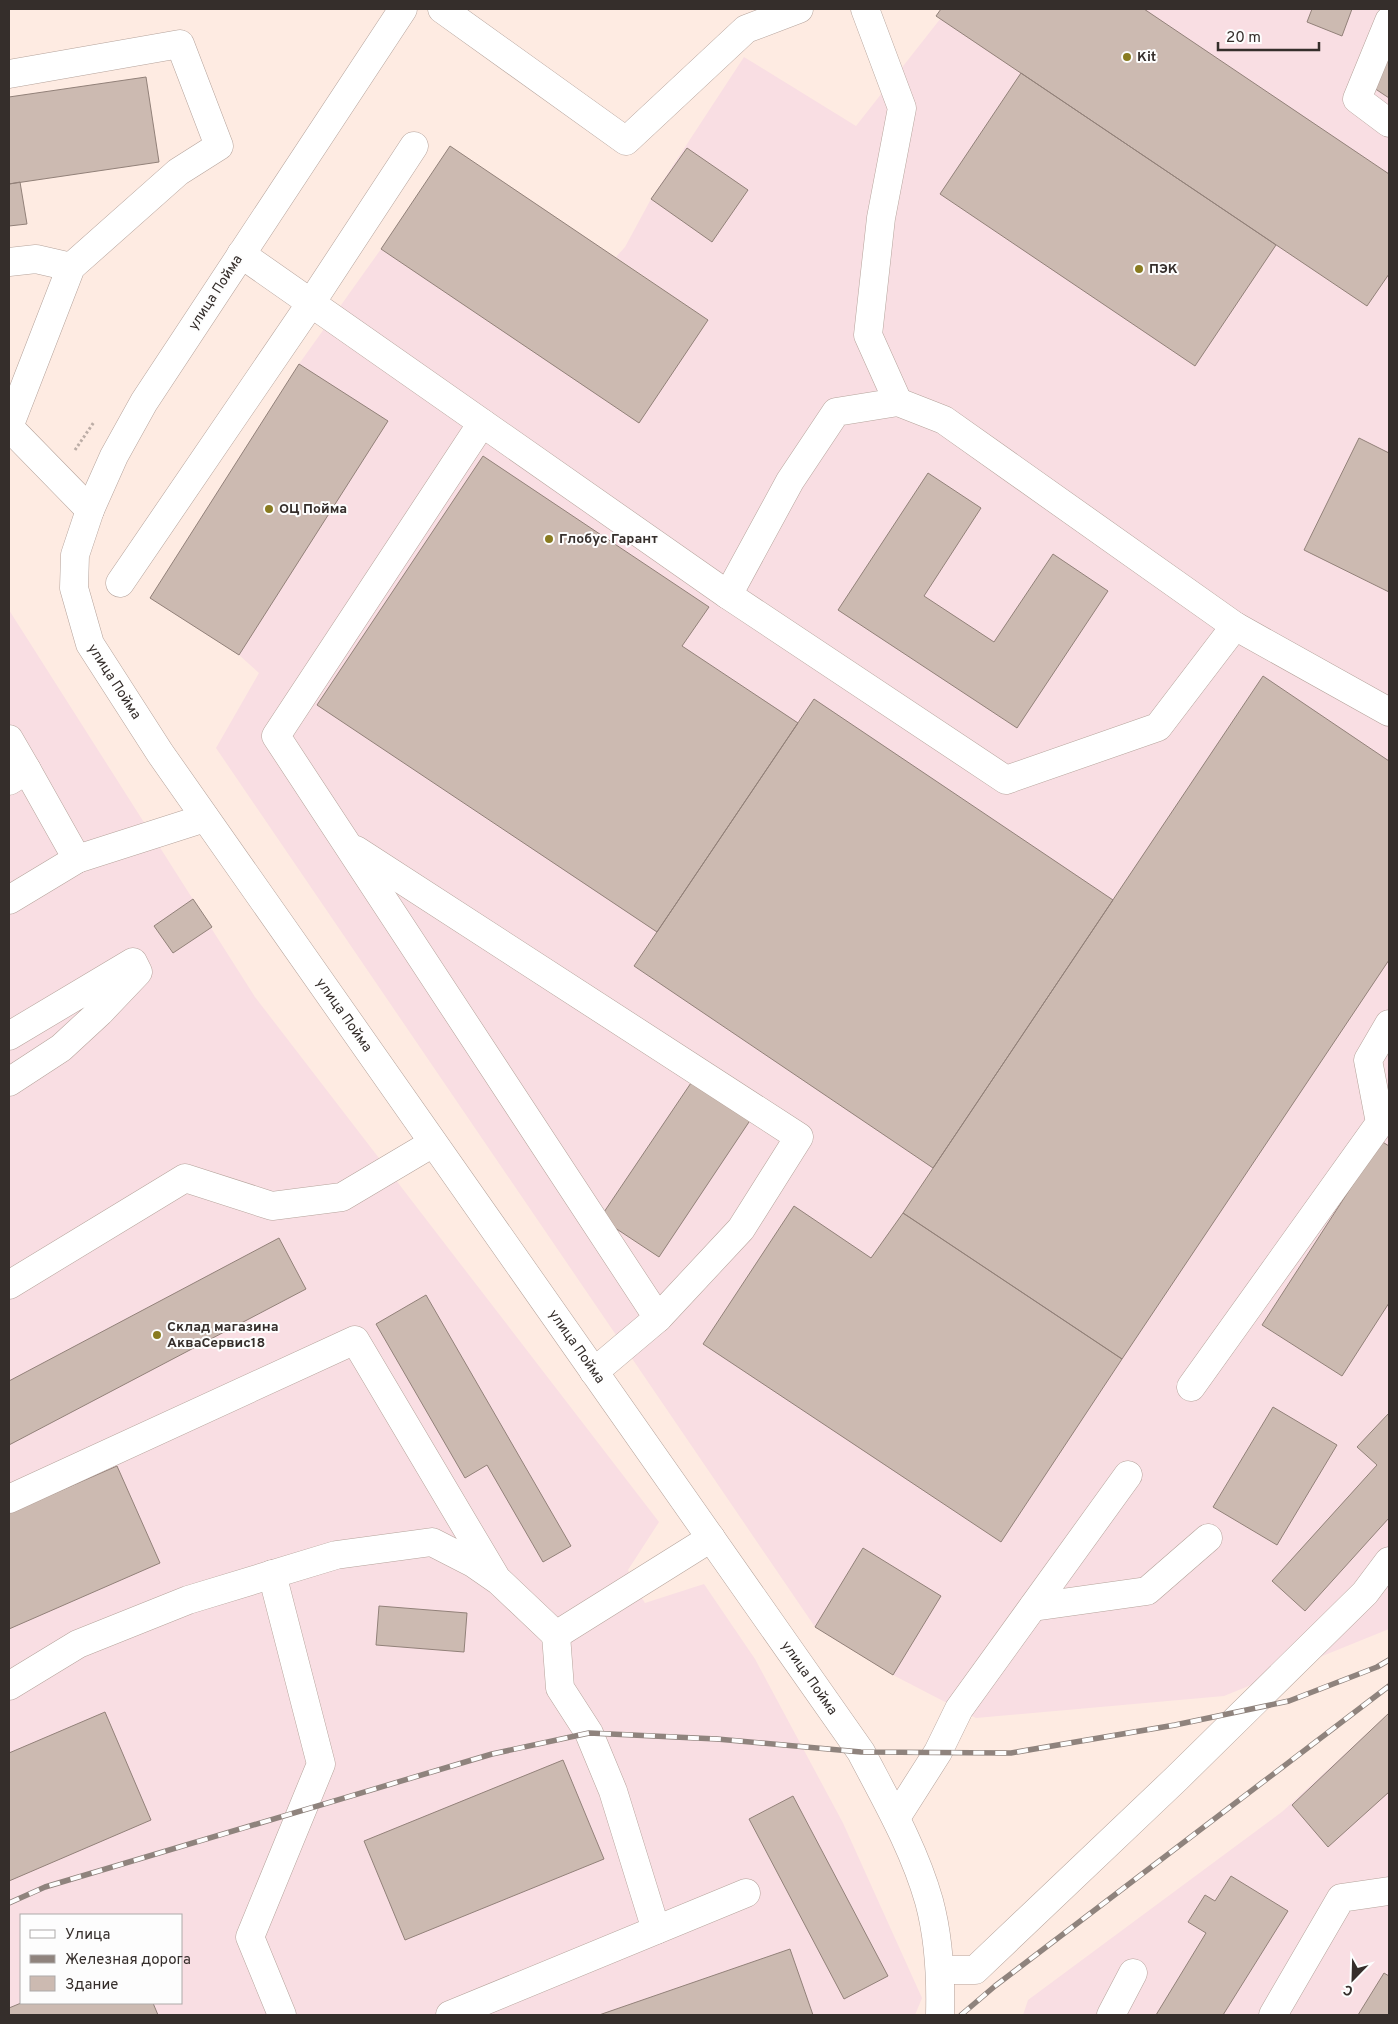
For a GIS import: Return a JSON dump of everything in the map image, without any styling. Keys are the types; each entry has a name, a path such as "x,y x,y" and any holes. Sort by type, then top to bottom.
{"street":[{"name":"улица Пойма","path":"403,9 144,402 114,456 90,510 75,555 74,588 90,644 160,753 860,1752 904,1835 929,1902 941,1970 940,2015"},
{"path":"442,9 626,141 746,29 799,9"},
{"path":"865,9 902,108 881,218 868,335 898,402"},
{"path":"1389,21 1357,98 1389,123"},
{"path":"9,74 180,44 219,146 178,172 70,267 9,427 90,510"},
{"path":"120,583 311,303 414,146"},
{"path":"241,254 728,595 1006,780 1158,728 1235,626"},
{"path":"9,262 36,259 70,267"},
{"path":"728,595 790,481 836,412 898,402 944,420 1235,626 1389,712"},
{"path":"482,423 276,736 658,1318"},
{"path":"9,739 18,776 77,859"},
{"path":"9,900 77,859 205,818"},
{"path":"346,844 800,1137 741,1229 658,1318 594,1372"},
{"path":"9,1036 133,962 138,972 100,1012 61,1048 9,1082"},
{"path":"1191,1387 1380,1123 1368,1060 1389,1024"},
{"path":"9,1284 185,1178 272,1206 342,1197 433,1143"},
{"path":"9,1499 355,1340 499,1581"},
{"path":"896,1818 938,1752 959,1709 1128,1475"},
{"path":"556,1635 711,1538"},
{"path":"1033,1607 1147,1591 1208,1538"},
{"path":"9,1686 78,1644 188,1600 336,1555 432,1542 473,1563 499,1581 556,1635 560,1688 589,1733 613,1791 656,1930"},
{"path":"941,1970 975,1970 1177,1778 1351,1607 1365,1593 1389,1561"},
{"path":"272,1574 321,1764 250,1937 282,2015"},
{"path":"1273,2015 1341,1898 1389,1891"},
{"path":"450,2015 746,1893"},
{"path":"1112,2015 1133,1973"}],"shaded area":[{"path":"948,9 1389,9 1389,1629 1224,1696 976,1718 893,1675 815,1627 216,748 259,673 239,655 150,598 299,364 381,249 638,422 708,320 616,257 625,247 651,199 744,57 856,126"},
{"path":"9,610 255,997 659,1522 628,1570 634,1586 645,1603 704,1584 755,1659 843,1823 922,1998 915,2015 9,2015"},
{"path":"1389,1713 1389,2015 1023,2015 1028,2000 1283,1811"}],"building":[{"path":"941,9 1144,9 1389,174 1389,274 1367,306 936,16"},
{"path":"1312,9 1352,9 1342,36 1307,22"},
{"path":"1389,52 1389,98 1368,84"},
{"path":"1021,73 1276,245 1195,366 940,194"},
{"path":"146,77 159,162 9,184 9,97"},
{"path":"450,146 708,320 639,423 381,249"},
{"path":"687,148 748,190 712,242 651,199"},
{"path":"20,182 27,224 9,226 9,184"},
{"name":"ОЦ Пойма","path":"299,364 388,421 239,655 150,598"},
{"path":"1359,438 1389,453 1389,592 1304,550"},
{"path":"483,456 709,607 682,646 798,723 657,932 317,705"},
{"path":"928,473 981,508 924,596 994,642 1053,554 1108,591 1017,728 838,610"},
{"path":"1263,676 1389,761 1389,960 1122,1359 903,1213"},
{"path":"814,699 1113,900 933,1168 634,966"},
{"path":"193,899 212,927 173,953 154,926"},
{"path":"695,1077 753,1116 659,1257 600,1218"},
{"path":"1381,1141 1389,1146 1389,1303 1342,1376 1262,1325"},
{"path":"794,1206 871,1258 903,1213 1122,1359 1001,1542 703,1344"},
{"name":"Склад магазина АкваСервис18","path":"279,1238 306,1289 9,1445 9,1381"},
{"path":"426,1295 571,1546 543,1562 487,1465 465,1478 376,1324"},
{"path":"1273,1407 1337,1445 1277,1545 1213,1507"},
{"path":"1389,1413 1389,1518 1305,1611 1272,1581 1377,1465 1357,1447"},
{"path":"117,1466 160,1563 9,1629 9,1513"},
{"path":"863,1548 941,1596 893,1675 815,1627"},
{"path":"379,1606 467,1613 464,1652 376,1645"},
{"path":"105,1712 151,1820 9,1881 9,1753"},
{"path":"1389,1713 1389,1792 1328,1847 1292,1805"},
{"path":"563,1760 604,1859 405,1940 364,1841"},
{"path":"793,1796 888,1976 844,1999 749,1819"},
{"path":"1231,1876 1288,1911 1223,2015 1156,2015 1206,1933 1188,1922 1205,1895 1215,1901"},
{"path":"790,1949 813,2015 599,2015"},
{"path":"1384,1973 1389,1976 1389,2015 1358,2015"},
{"path":"20,2003 153,2004 158,2015 9,2015 9,2008"}],"railway":[{"path":"9,1903 45,1887 492,1754 589,1733 717,1739 861,1752 1011,1753 1175,1725 1289,1701 1377,1667 1389,1660"},
{"path":"961,2015 995,1986 1389,1686"}],"place":[{"name":"Kit","path":"1127,57"},
{"name":"ПЭК","path":"1139,269"},
{"name":"ОЦ Пойма","path":"269,509"},
{"name":"Глобус Гарант","path":"549,539"},
{"name":"Склад магазина АкваСервис18","path":"157,1335"}]}
